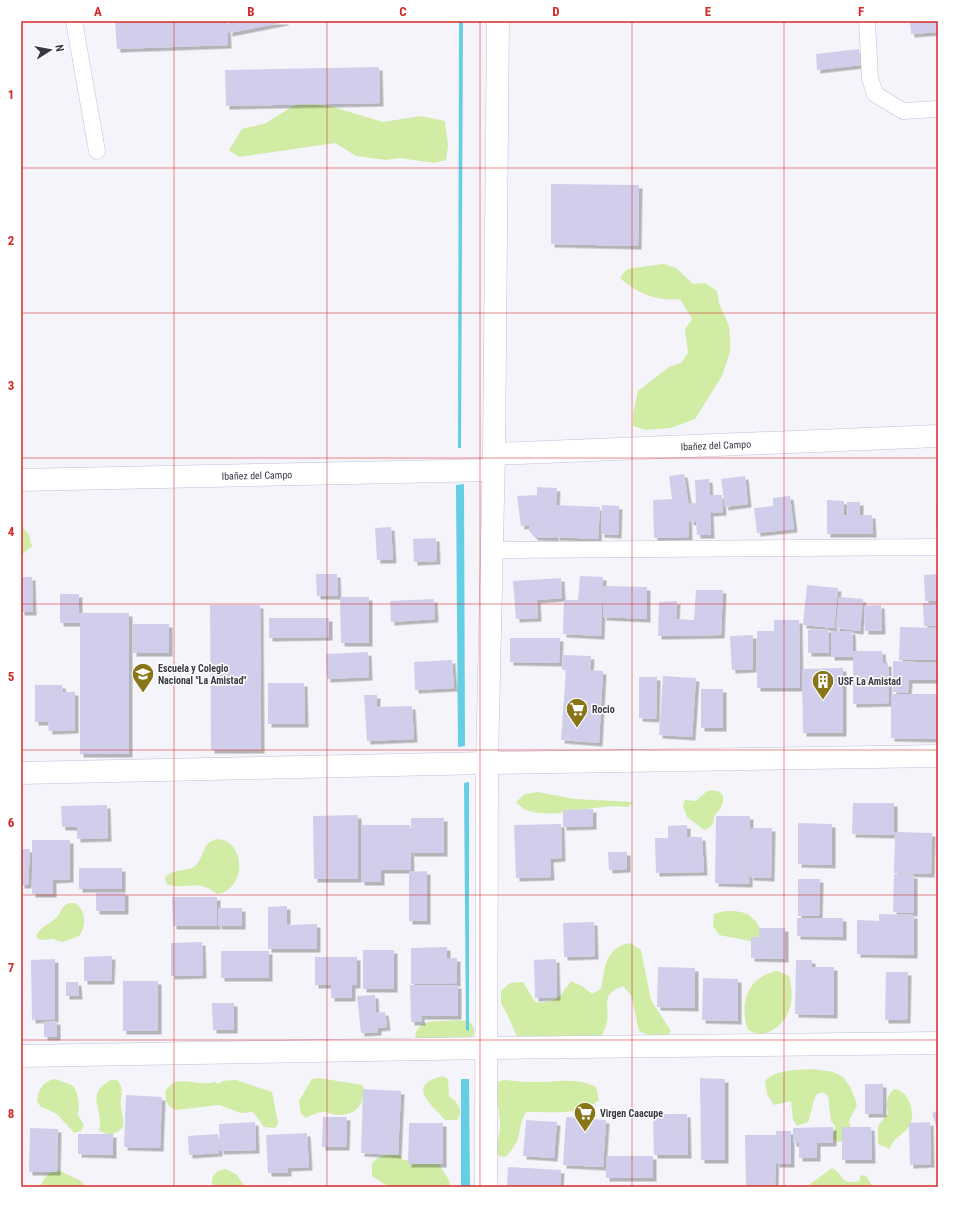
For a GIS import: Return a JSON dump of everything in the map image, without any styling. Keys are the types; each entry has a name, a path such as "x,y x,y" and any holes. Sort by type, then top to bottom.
{"street":[{"path":"486,1187 487,762 494,462 498,21"},
{"name":"Ibañez del Campo","path":"21,480 494,462 938,436"},
{"path":"21,773 487,762 938,756"},
{"path":"21,1056 487,1048 938,1043"}],"lane":[{"path":"74,21 97,151"},
{"path":"867,21 870,78 875,94 903,111 938,109"},
{"path":"492,550 938,547"}],"green space":[{"path":"306,103 333,107 383,122 421,116 445,121 448,146 446,160 435,163 399,158 386,160 356,156 335,143 239,157 229,150 242,129 266,123 295,105"},
{"path":"663,264 676,268 693,284 705,283 717,291 719,303 729,326 730,352 722,376 695,419 671,428 646,430 633,426 633,414 638,391 669,367 681,363 688,353 685,329 692,319 680,299 672,300 656,298 640,292 620,278 627,269"},
{"path":"21,525 29,535 32,546 21,555"},
{"path":"712,790 718,791 723,795 723,802 720,809 714,816 712,825 704,830 687,817 683,806 685,800 696,801 706,792"},
{"path":"538,792 574,799 633,802 628,807 615,806 562,813 537,813 526,810 516,802 525,794"},
{"path":"218,839 227,842 234,848 238,856 238,875 234,884 227,891 217,894 208,888 195,885 172,886 167,884 165,878 168,875 172,872 194,867 200,860 206,846"},
{"path":"69,903 75,903 79,906 83,914 84,923 82,932 79,936 62,942 53,939 41,940 36,937 42,928 57,917 63,907"},
{"path":"725,911 739,912 749,915 757,923 762,935 750,941 719,935 713,926 714,914"},
{"path":"630,943 641,950 651,1000 671,1031 663,1041 639,1031 631,995 623,986 610,994 608,998 606,1026 597,1043 521,1046 501,1003 501,991 510,983 523,982 535,1002 548,1002 557,998 571,981 582,986 592,994 601,989 605,966 611,954 615,949"},
{"path":"777,971 789,976 792,997 791,1004 786,1016 777,1027 766,1033 758,1034 748,1030 745,1020 745,1001 752,985 767,974"},
{"path":"456,1020 469,1021 474,1028 473,1037 466,1046 418,1042 415,1035 422,1025 432,1022"},
{"path":"814,1069 833,1072 843,1077 851,1088 857,1105 849,1121 851,1133 844,1141 838,1142 833,1139 835,1126 831,1121 828,1096 823,1092 817,1094 815,1097 808,1122 797,1126 793,1120 791,1101 774,1105 767,1094 765,1081 769,1077 781,1072"},
{"path":"443,1076 448,1079 449,1096 455,1101 460,1110 457,1120 445,1120 424,1095 423,1089 425,1084"},
{"path":"319,1078 362,1085 365,1091 360,1106 349,1114 337,1115 322,1112 306,1118 301,1114 299,1101 312,1079"},
{"path":"55,1079 72,1085 76,1090 79,1103 78,1115 84,1125 81,1131 74,1133 57,1114 40,1106 37,1101 44,1084"},
{"path":"111,1080 117,1080 122,1090 121,1104 123,1124 120,1130 110,1135 99,1131 100,1123 96,1097 98,1091"},
{"path":"236,1080 272,1092 278,1123 275,1128 264,1127 253,1112 241,1113 219,1105 176,1110 168,1105 165,1097 166,1090 174,1082 215,1082 218,1084 223,1081"},
{"path":"506,1080 528,1082 580,1082 596,1087 599,1100 583,1109 574,1111 526,1112 514,1147 505,1157 499,1156 496,1146 500,1129 500,1118 494,1082"},
{"path":"894,1089 904,1093 910,1103 912,1109 912,1120 908,1128 893,1142 890,1149 878,1144 878,1126 888,1113 887,1100"},
{"path":"393,1154 399,1155 403,1160 438,1163 449,1180 450,1187 389,1187 372,1176 372,1163 382,1156"},
{"path":"832,1168 845,1181 848,1182 860,1181 860,1175 866,1176 873,1187 806,1187"},
{"path":"226,1169 237,1175 245,1187 214,1187 212,1184 212,1178 220,1170"},
{"path":"58,1170 81,1181 86,1187 40,1187 47,1176"}],"water":[{"path":"459,21 463,21 461,448 458,448"},
{"path":"464,484 465,746 458,747 456,485"},
{"path":"469,782 469,1031 466,1030 464,783"},
{"path":"461,1079 469,1079 470,1187 461,1187"}],"building":[{"path":"115,21 227,21 228,45 117,49"},
{"path":"228,21 285,21 285,22 229,33"},
{"path":"910,21 938,21 938,32 911,34"},
{"path":"859,49 861,65 817,70 816,54"},
{"path":"379,67 380,103 226,106 225,70"},
{"path":"551,184 639,185 638,246 551,244"},
{"path":"684,474 688,499 689,537 654,538 653,500 672,499 669,476"},
{"path":"745,476 748,504 725,507 721,479"},
{"path":"709,479 710,495 722,495 723,512 710,513 711,535 697,535 696,521 690,522 689,503 696,503 695,480"},
{"path":"537,487 557,488 556,505 600,507 598,539 556,537 556,525 555,538 535,537 529,531 529,525 521,526 517,496 537,495"},
{"path":"790,496 794,529 757,533 754,508 773,506 773,498"},
{"path":"827,500 844,501 844,515 848,515 847,502 860,502 860,515 872,515 873,534 827,534"},
{"path":"936,501 938,501 938,529 936,529"},
{"path":"602,505 619,506 618,535 601,534"},
{"path":"391,527 393,560 377,560 375,528"},
{"path":"436,538 437,561 414,562 413,539"},
{"path":"316,574 337,574 338,596 317,596"},
{"path":"938,574 938,601 925,601 924,575"},
{"path":"580,576 603,577 601,636 563,634 564,600 578,600"},
{"path":"21,577 32,577 33,612 21,612"},
{"path":"561,578 562,598 537,600 538,618 516,619 513,581"},
{"path":"807,585 838,588 834,628 803,625"},
{"path":"603,586 647,587 647,619 603,617"},
{"path":"696,590 723,590 721,635 658,636 659,602 677,601 676,619 694,620"},
{"path":"60,594 79,594 79,613 129,613 129,754 80,754 80,623 60,623"},
{"path":"340,597 369,597 369,643 341,643"},
{"path":"839,597 863,599 860,631 836,628"},
{"path":"434,599 435,619 391,622 390,601"},
{"path":"923,603 938,603 938,626 924,626"},
{"path":"210,605 260,605 261,750 211,750"},
{"path":"881,605 882,631 865,631 864,606"},
{"path":"269,618 329,618 329,637 269,638"},
{"path":"774,620 799,620 800,688 757,688 757,631 774,631"},
{"path":"133,624 169,624 169,653 133,653"},
{"path":"900,627 938,628 938,660 899,660"},
{"path":"828,629 829,653 808,653 808,630"},
{"path":"831,631 852,631 853,651 882,651 883,663 888,663 889,703 853,704 853,657 831,657"},
{"path":"753,635 753,669 732,670 730,636"},
{"path":"510,638 560,638 559,663 510,662"},
{"path":"368,652 369,677 327,679 326,654"},
{"path":"563,655 591,656 590,670 603,671 599,743 561,740 566,670 562,670"},
{"path":"452,660 454,688 415,690 414,662"},
{"path":"893,661 937,663 936,680 909,680 908,693 893,692"},
{"name":"USF La Amistad","path":"843,668 843,733 803,733 802,669"},
{"path":"663,676 696,678 692,737 659,735"},
{"path":"639,677 657,677 656,719 639,718"},
{"path":"268,683 304,683 305,724 268,724"},
{"path":"35,685 62,685 63,692 75,692 75,730 49,731 48,722 35,722"},
{"path":"701,689 723,689 723,728 701,728"},
{"path":"891,694 938,694 938,739 891,738"},
{"path":"364,695 377,695 377,707 412,706 414,739 367,741"},
{"path":"853,803 894,803 894,835 852,834"},
{"path":"107,805 108,838 77,839 77,827 62,827 61,806"},
{"path":"593,809 593,826 563,827 563,810"},
{"path":"358,815 358,879 314,879 313,816"},
{"path":"716,816 750,816 749,884 715,883"},
{"path":"411,818 444,818 444,853 411,853"},
{"path":"798,823 832,824 832,865 798,864"},
{"path":"561,824 562,858 550,859 551,877 516,878 514,825"},
{"path":"361,825 410,825 411,870 381,870 381,882 361,882"},
{"path":"687,825 687,837 702,837 704,872 656,873 655,838 668,838 668,826"},
{"path":"751,828 772,828 771,878 750,877"},
{"path":"895,832 932,833 931,874 894,873"},
{"path":"32,840 70,840 70,879 53,880 53,894 32,894"},
{"path":"21,849 30,849 28,885 21,885"},
{"path":"608,852 627,852 627,869 609,870"},
{"path":"79,868 122,868 122,889 79,889"},
{"path":"427,871 427,921 409,921 409,872"},
{"path":"894,874 914,875 914,913 893,912"},
{"path":"798,879 820,879 819,916 798,916"},
{"path":"96,892 125,892 125,911 96,911"},
{"path":"172,897 217,897 217,926 173,926"},
{"path":"287,906 287,925 317,924 317,949 268,949 268,907"},
{"path":"218,908 242,908 242,926 218,926"},
{"path":"879,914 914,915 914,955 857,954 857,920 879,921"},
{"path":"797,918 843,918 843,937 797,936"},
{"path":"594,922 595,956 564,957 563,923"},
{"path":"759,928 785,928 785,959 751,958 751,937 759,937"},
{"path":"202,942 203,975 171,976 171,943"},
{"path":"447,947 447,958 457,958 457,983 411,984 411,948"},
{"path":"363,950 394,950 394,989 363,989"},
{"path":"221,951 269,951 269,978 221,978"},
{"path":"112,956 111,981 84,981 84,957"},
{"path":"315,957 357,957 357,985 352,985 352,998 331,998 331,985 315,985"},
{"path":"55,959 55,1019 32,1020 31,960"},
{"path":"556,959 557,997 535,998 534,960"},
{"path":"796,960 812,960 812,967 834,967 834,1015 795,1014"},
{"path":"658,967 695,968 695,1008 657,1007"},
{"path":"886,972 908,972 907,1020 885,1020"},
{"path":"703,978 738,979 738,1021 702,1020"},
{"path":"123,981 158,981 158,1031 123,1031"},
{"path":"66,982 78,982 79,996 66,996"},
{"path":"410,985 458,985 458,1016 421,1016 422,1022 411,1022"},
{"path":"375,995 376,1013 385,1012 387,1027 378,1028 378,1032 361,1033 357,996"},
{"path":"212,1003 234,1003 234,1030 213,1030"},
{"path":"57,1021 57,1037 44,1037 44,1022"},
{"path":"700,1078 725,1079 725,1160 701,1160"},
{"path":"865,1084 883,1084 883,1114 865,1114"},
{"path":"363,1089 401,1091 398,1155 361,1153"},
{"path":"126,1095 162,1097 160,1148 124,1147"},
{"path":"938,1111 938,1132 932,1113"},
{"path":"653,1114 687,1114 688,1155 654,1155"},
{"path":"323,1117 347,1117 346,1147 322,1147"},
{"path":"566,1117 606,1120 603,1167 563,1165"},
{"path":"526,1120 557,1122 554,1158 523,1156"},
{"path":"255,1122 256,1150 220,1151 219,1124"},
{"path":"930,1122 931,1164 910,1165 909,1123"},
{"path":"409,1123 443,1123 443,1164 408,1164"},
{"path":"833,1127 833,1143 817,1143 817,1158 799,1158 799,1143 793,1143 793,1128"},
{"path":"842,1127 871,1127 872,1160 842,1160"},
{"path":"30,1128 58,1129 57,1172 29,1172"},
{"path":"776,1131 791,1131 791,1164 776,1164"},
{"path":"307,1133 309,1167 288,1168 288,1173 268,1173 266,1135"},
{"path":"78,1134 113,1134 113,1155 78,1154"},
{"path":"218,1134 219,1153 189,1155 188,1136"},
{"path":"745,1135 776,1135 775,1187 746,1187"},
{"path":"606,1156 653,1156 653,1178 606,1178"},
{"path":"508,1167 561,1170 560,1187 507,1186"}],"place":[{"name":"Escuela y Colegio Nacional \"La Amistad\"","path":"143,694"},
{"name":"USF La Amistad","path":"823,700"},
{"name":"Rocio","path":"577,728"},
{"name":"Virgen Caacupe","path":"585,1132"}]}
